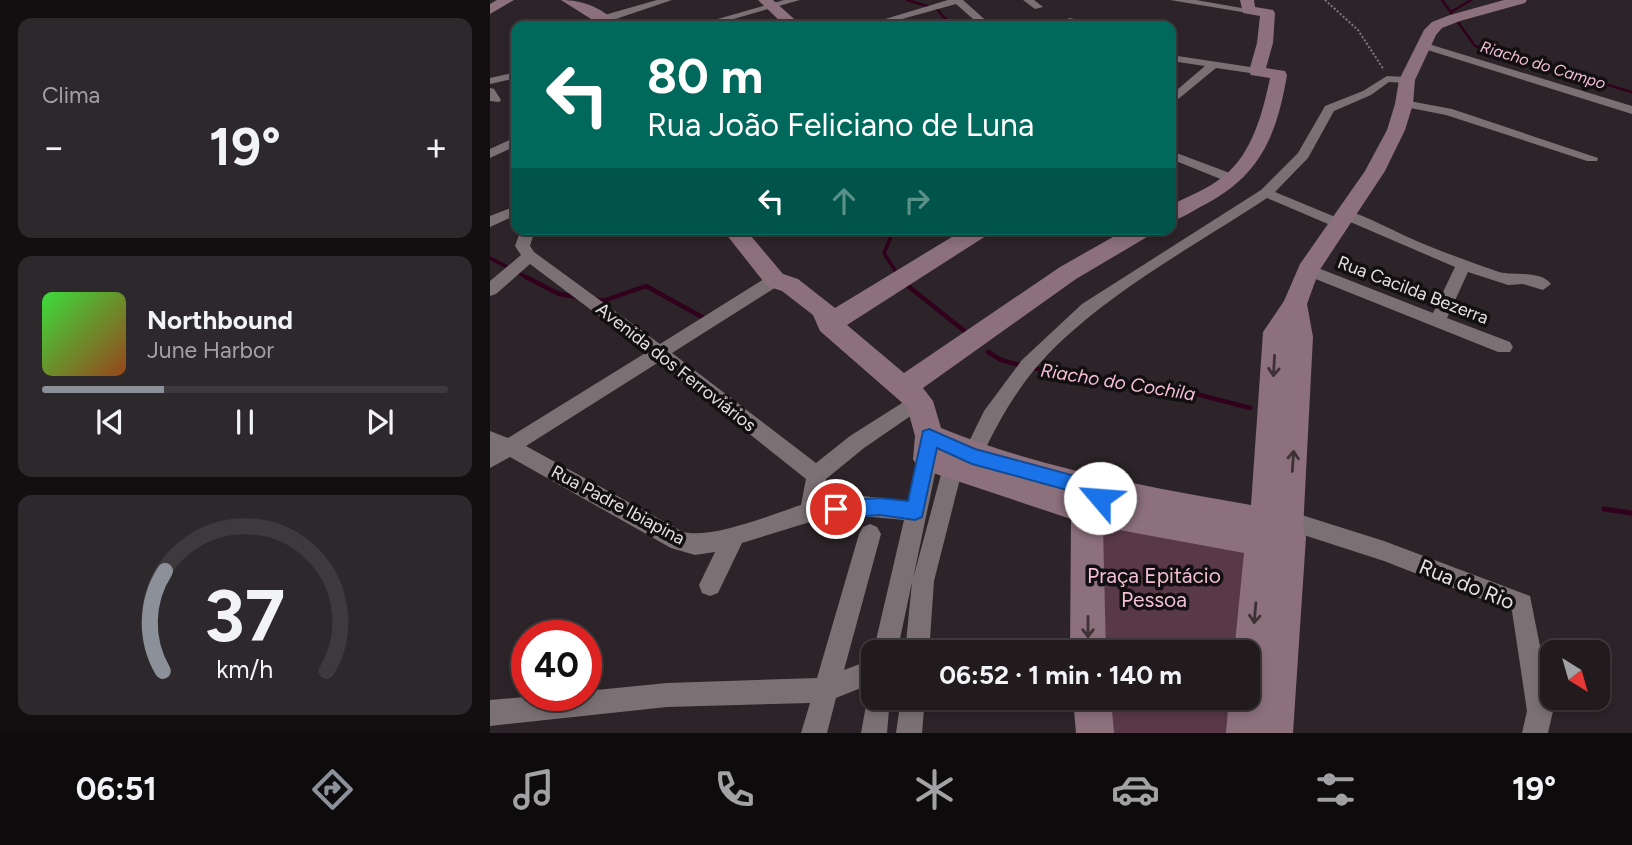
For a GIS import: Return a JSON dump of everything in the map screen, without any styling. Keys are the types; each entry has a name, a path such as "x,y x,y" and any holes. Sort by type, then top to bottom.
{"street":[{"path":"490,9 507,0"},
{"path":"572,1 605,21 667,0"},
{"path":"713,21 769,3 795,0"},
{"path":"884,21 957,0 981,21"},
{"path":"1028,0 1038,7"},
{"path":"1175,0 1247,5 1268,13 1265,43 1257,71"},
{"path":"888,640 915,511 945,457 991,416 1028,365 1088,308 1266,193 1303,155 1329,108 1399,79 1437,25 1520,0"},
{"path":"769,3 789,21"},
{"path":"1422,45 1632,110"},
{"path":"1176,59 1279,75 1267,123 1245,164 1233,179 1176,211"},
{"path":"1176,98 1213,65"},
{"path":"490,81 511,76"},
{"path":"1245,733 1300,337 1295,304 1308,270 1375,171 1396,130 1404,104 1399,79"},
{"path":"1404,104 1448,112 1592,158"},
{"path":"490,141 511,146"},
{"path":"490,154 511,148"},
{"path":"1176,157 1233,179"},
{"path":"1266,193 1508,280 1523,279 1543,284"},
{"path":"490,222 511,212"},
{"path":"490,290 529,256 522,246 526,235"},
{"path":"738,235 775,280 778,292 812,318 829,324 912,394 945,457 923,581 918,640"},
{"path":"829,324 971,235"},
{"path":"810,512 817,485 816,475 912,394 1068,273 1134,235"},
{"name":"Avenida dos Ferroviários","path":"529,256 600,306 816,475"},
{"path":"1438,320 1464,265"},
{"name":"Rua Cacilda Bezerra","path":"1308,270 1504,347"},
{"path":"490,459 775,280"},
{"name":"Rua Padre Ibiapina","path":"490,439 510,447 679,541 695,545 714,542 810,512 862,506 915,511"},
{"path":"945,457 1089,499 1273,532"},
{"path":"1088,640 1089,499"},
{"path":"1273,532 1274,733"},
{"name":"Rua do Rio","path":"1273,532 1384,551 1522,604 1541,711 1535,733"},
{"path":"710,584 736,534"},
{"path":"814,733 870,534"},
{"path":"490,713 667,695 825,690 861,676"},
{"path":"874,733 877,710"},
{"path":"909,733 912,710"},
{"path":"1093,710 1095,733"}],"path":[{"path":"1325,0 1359,30 1399,79"}],"green space":[{"name":"Praça Epitácio Pessoa","path":"1101,512 1261,545 1253,640 1089,640"},
{"path":"1093,710 1247,710 1245,733 1095,733"}],"waterway":[{"path":"907,0 937,9 947,21"},
{"name":"Riacho do Campo","path":"1442,0 1475,46 1632,92"},
{"name":"Riacho do Campo","path":"1451,12 1471,0"},
{"name":"Riacho do Cochila","path":"892,235 884,253 898,275"},
{"path":"490,258 530,279"},
{"path":"526,277 559,294 578,297"},
{"name":"Riacho do Cochila","path":"903,282 967,333"},
{"path":"594,299 603,301 646,286 704,318"},
{"name":"Riacho do Cochila","path":"988,352 1001,360 1023,366"},
{"name":"Riacho do Cochila","path":"1032,368 1196,394 1250,408"},
{"name":"Riacho do Cochila","path":"1604,509 1632,513"}],"route":[{"path":"836,509 862,506 915,511 928,459 929,436 972,456 1095,489 1100,498"}]}
